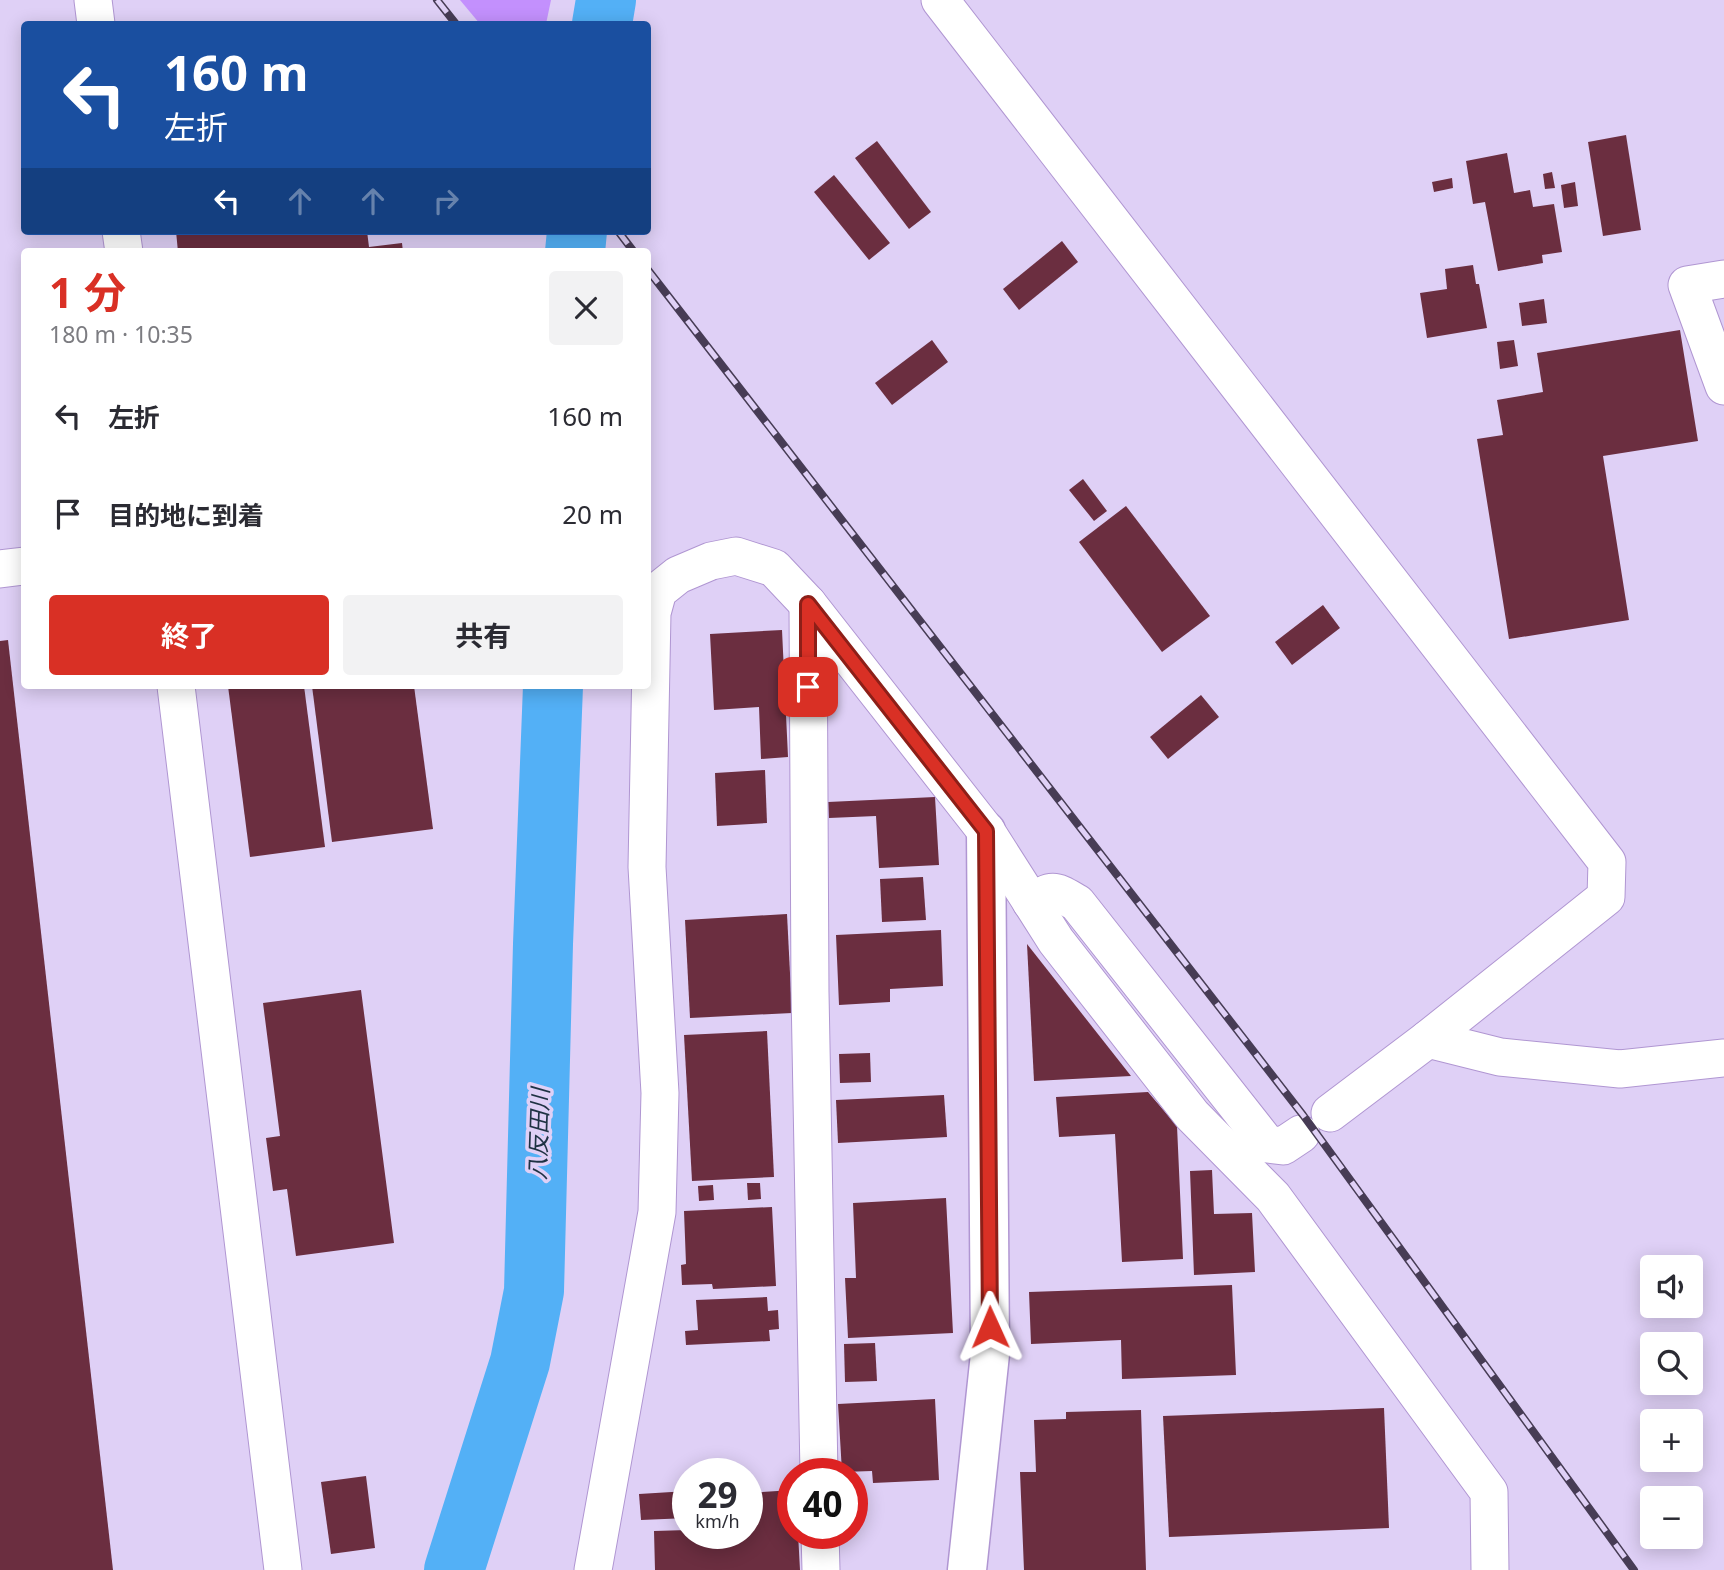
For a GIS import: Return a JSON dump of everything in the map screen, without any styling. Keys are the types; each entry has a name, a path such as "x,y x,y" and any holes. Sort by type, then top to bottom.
{"street":[{"path":"93,0 96,21"},
{"path":"940,0 1607,862 1606,897 1428,1040 1283,1146 1267,1144 1077,903 1059,893 1047,892 1031,902"},
{"path":"1724,279 1687,285 1724,386"},
{"path":"651,664 652,613 658,591 678,575 711,561 736,556 774,568 808,604 986,831 1056,942 1192,1115 1273,1196 1489,1492 1490,1570"},
{"path":"0,569 21,566"},
{"path":"808,604 810,992 819,1458"},
{"path":"176,689 283,1570"},
{"path":"593,1570 657,1212 660,1093 647,867 651,689"},
{"path":"968,1570 990,1354 986,831"},
{"path":"1428,1040 1500,1057 1620,1069 1724,1058"},
{"path":"820,1549 821,1570"}],"shaded area":[{"path":"460,0 551,0 547,21 478,21"}],"building":[{"path":"1626,135 1641,230 1603,236 1588,142"},
{"path":"877,141 931,212 909,229 855,158"},
{"path":"1507,153 1514,193 1530,190 1533,207 1554,204 1562,252 1542,255 1543,263 1498,271 1485,202 1473,204 1466,161"},
{"path":"1552,172 1555,188 1545,189 1543,174"},
{"path":"834,175 890,243 869,260 814,192"},
{"path":"1452,178 1453,188 1434,192 1432,182"},
{"path":"1575,182 1578,206 1564,208 1561,185"},
{"path":"176,235 368,235 369,247 402,243 403,248 178,248"},
{"path":"1062,241 1078,262 1019,310 1003,289"},
{"path":"1473,265 1487,328 1427,338 1420,293 1447,289 1445,269"},
{"path":"1544,299 1547,323 1522,326 1519,303"},
{"path":"1680,330 1698,441 1603,456 1629,620 1509,639 1477,439 1503,435 1497,400 1543,392 1537,353"},
{"path":"932,340 948,362 892,405 875,383"},
{"path":"1514,340 1518,366 1500,369 1497,342"},
{"path":"1083,479 1107,511 1094,521 1069,490"},
{"path":"1126,506 1210,616 1162,652 1079,542"},
{"path":"1323,605 1340,628 1292,665 1275,642"},
{"path":"782,630 788,757 761,759 759,707 714,710 710,634"},
{"path":"8,640 113,1570 0,1570 0,641"},
{"path":"228,689 304,689 325,847 250,857"},
{"path":"312,689 414,689 433,829 332,842"},
{"path":"1201,695 1219,717 1168,759 1150,737"},
{"path":"765,770 767,823 717,826 715,773"},
{"path":"935,797 939,865 879,868 876,816 829,818 828,802"},
{"path":"923,877 926,920 882,922 880,879"},
{"path":"787,914 792,1013 690,1018 685,920"},
{"path":"941,930 943,986 890,989 890,1002 839,1005 836,935"},
{"path":"1027,944 1131,1076 1034,1081"},
{"path":"361,990 394,1243 296,1256 287,1189 273,1191 266,1138 280,1136 263,1003"},
{"path":"767,1031 774,1177 692,1181 684,1035"},
{"path":"870,1053 871,1082 840,1083 839,1054"},
{"path":"1148,1092 1177,1126 1183,1259 1122,1262 1115,1134 1059,1137 1056,1097"},
{"path":"944,1095 947,1137 838,1143 836,1100"},
{"path":"1212,1170 1214,1214 1252,1213 1255,1272 1194,1275 1190,1171"},
{"path":"747,1183 760,1183 761,1199 748,1200"},
{"path":"713,1185 714,1200 699,1201 698,1186"},
{"path":"946,1198 953,1333 848,1338 845,1278 856,1278 853,1203"},
{"path":"772,1207 776,1286 713,1289 712,1284 682,1285 681,1265 686,1264 684,1211"},
{"path":"1232,1285 1236,1375 1122,1379 1121,1340 1031,1344 1029,1292"},
{"path":"767,1297 768,1311 778,1310 779,1329 769,1330 770,1341 686,1345 685,1331 698,1330 696,1300"},
{"path":"875,1343 877,1381 845,1382 844,1344"},
{"path":"935,1399 939,1480 873,1483 872,1471 868,1471 868,1458 841,1458 838,1404"},
{"path":"1384,1408 1389,1528 1169,1537 1163,1416"},
{"path":"1141,1410 1146,1570 1024,1570 1020,1472 1036,1472 1034,1420 1066,1419 1066,1412"},
{"path":"366,1476 375,1548 331,1554 321,1482"},
{"path":"777,1491 777,1549 799,1549 800,1570 655,1570 654,1531 672,1530 672,1549 763,1549 763,1492"},
{"path":"672,1492 672,1519 641,1520 639,1494"}],"waterway":[{"name":"八反田川","path":"602,21 606,0"},
{"name":"八反田川","path":"575,248 577,235"},
{"name":"八反田川","path":"454,1570 520,1362 534,1291 553,689"}],"railway":[{"path":"437,0 454,21"},
{"path":"621,235 631,248"},
{"path":"651,274 1303,1115 1634,1570"}],"route":[{"path":"808,687 808,604 986,831 990,1327"}]}
